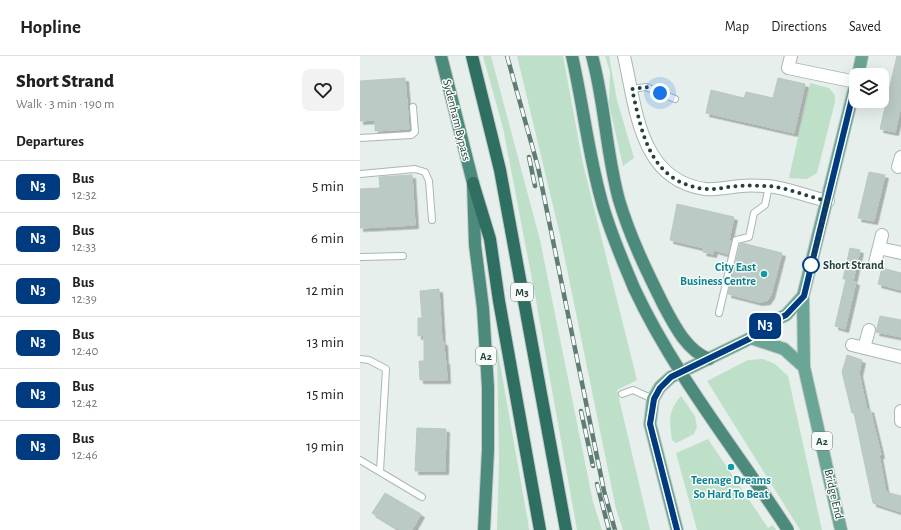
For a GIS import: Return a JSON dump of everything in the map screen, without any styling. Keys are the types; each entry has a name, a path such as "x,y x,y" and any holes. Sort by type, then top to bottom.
{"highway":[{"name":"Sydenham Bypass","path":"441,56 473,183"},
{"name":"M3","path":"472,56 500,170 566,530"},
{"path":"572,56 590,151 601,199 618,249 644,310 690,385 788,530"},
{"path":"592,56 614,179 631,235 646,271 671,319 686,341 699,354 708,359"},
{"name":"A2","path":"473,183 475,245 483,308 488,387 488,450 484,530"},
{"name":"M3","path":"473,183 490,239 499,301 540,530"}],"main road":[{"path":"859,68 862,56"},
{"name":"Bridge End","path":"841,530 839,515 804,367 804,296 850,108"},
{"path":"677,530 650,424 654,399 660,388 671,377 751,338 763,326 786,315 804,296"},
{"path":"751,338 784,349 804,367"},
{"path":"839,515 850,530"}],"street":[{"path":"624,56 641,132 647,148 659,165 670,174 680,180 705,189 741,186 769,186 828,201"},
{"path":"791,56 788,68 849,81"},
{"path":"875,263 882,235"},
{"path":"879,248 901,253"},
{"path":"864,348 869,330"},
{"path":"852,345 901,357"},
{"path":"901,411 901,421"}],"lane":[{"path":"632,89 646,87 675,99"},
{"path":"360,138 411,135 415,132 413,107"},
{"path":"360,174 415,169 425,172 429,181 432,220"},
{"path":"719,313 736,240 749,237 754,213 765,205 769,186"},
{"path":"360,257 403,256"},
{"path":"360,359 369,360 386,369 380,471"},
{"path":"622,394 633,390 654,399"},
{"path":"360,460 422,496"}],"green space":[{"path":"483,56 491,56 540,240 593,502 602,530 577,530 535,295 503,128"},
{"path":"517,56 563,56 583,164 637,380 617,390 650,530 623,530 616,509 560,235"},
{"path":"605,56 609,56 617,100 634,158 623,166 609,104 610,71"},
{"path":"810,83 829,88 835,95 835,102 817,173 807,179 789,178"},
{"path":"497,347 529,530 497,530 499,462"},
{"path":"763,359 775,364 788,376 822,530 800,530 707,381 748,360"},
{"path":"681,396 695,416 697,427 694,434 676,443 672,440 670,416"},
{"path":"708,439 768,528 773,525 776,530 697,530 676,453"}],"building":[{"path":"897,56 901,56 901,106 895,132 880,129 885,108 889,108 889,90"},
{"path":"405,78 409,129 375,131 375,120 360,121 360,81"},
{"path":"778,78 805,84 794,133 706,113 711,90 744,98 746,92 773,98"},
{"path":"869,172 885,175 874,221 858,218"},
{"path":"412,175 415,225 360,228 360,189 380,188 379,177"},
{"path":"677,204 734,217 729,240 731,241 728,254 714,250 713,254 703,252 704,248 670,240"},
{"name":"City East Business Centre","path":"742,243 782,253 771,295 767,301 759,302 728,294 740,244"},
{"path":"850,248 860,250 853,281 856,282 845,329 835,326 846,279 843,279"},
{"path":"882,268 901,273 901,290 878,284"},
{"path":"439,289 442,342 444,342 447,380 420,380 419,361 424,361 424,335 418,336 418,318 422,318 420,291"},
{"path":"880,316 901,320 901,337 876,332"},
{"path":"847,355 862,360 859,373 867,410 870,409 879,446 881,455 879,455 886,492 901,496 901,512 873,503 854,413 852,413 842,372"},
{"path":"417,428 446,429 445,471 415,471"},
{"path":"385,493 421,514 412,530 400,530 372,513"}],"railway":[{"path":"507,56 538,167 604,491 615,530"},
{"path":"529,157 535,186"},
{"path":"581,411 593,466"},
{"path":"597,484 609,530"}],"bus line":[{"name":"N3","path":"677,530 660,469 650,424 654,399 660,388 671,377 751,338 763,326 786,315 804,296 850,108"}],"place":[{"name":"Short Strand","path":"811,265"},
{"name":"City East Business Centre","path":"764,274"},
{"name":"Teenage Dreams So Hard To Beat","path":"731,467"}],"route":[{"path":"660,93 646,87 632,89 641,132 647,148 659,165 670,174 692,186 705,189 741,186 769,186 828,201 810,269 811,265"}]}
